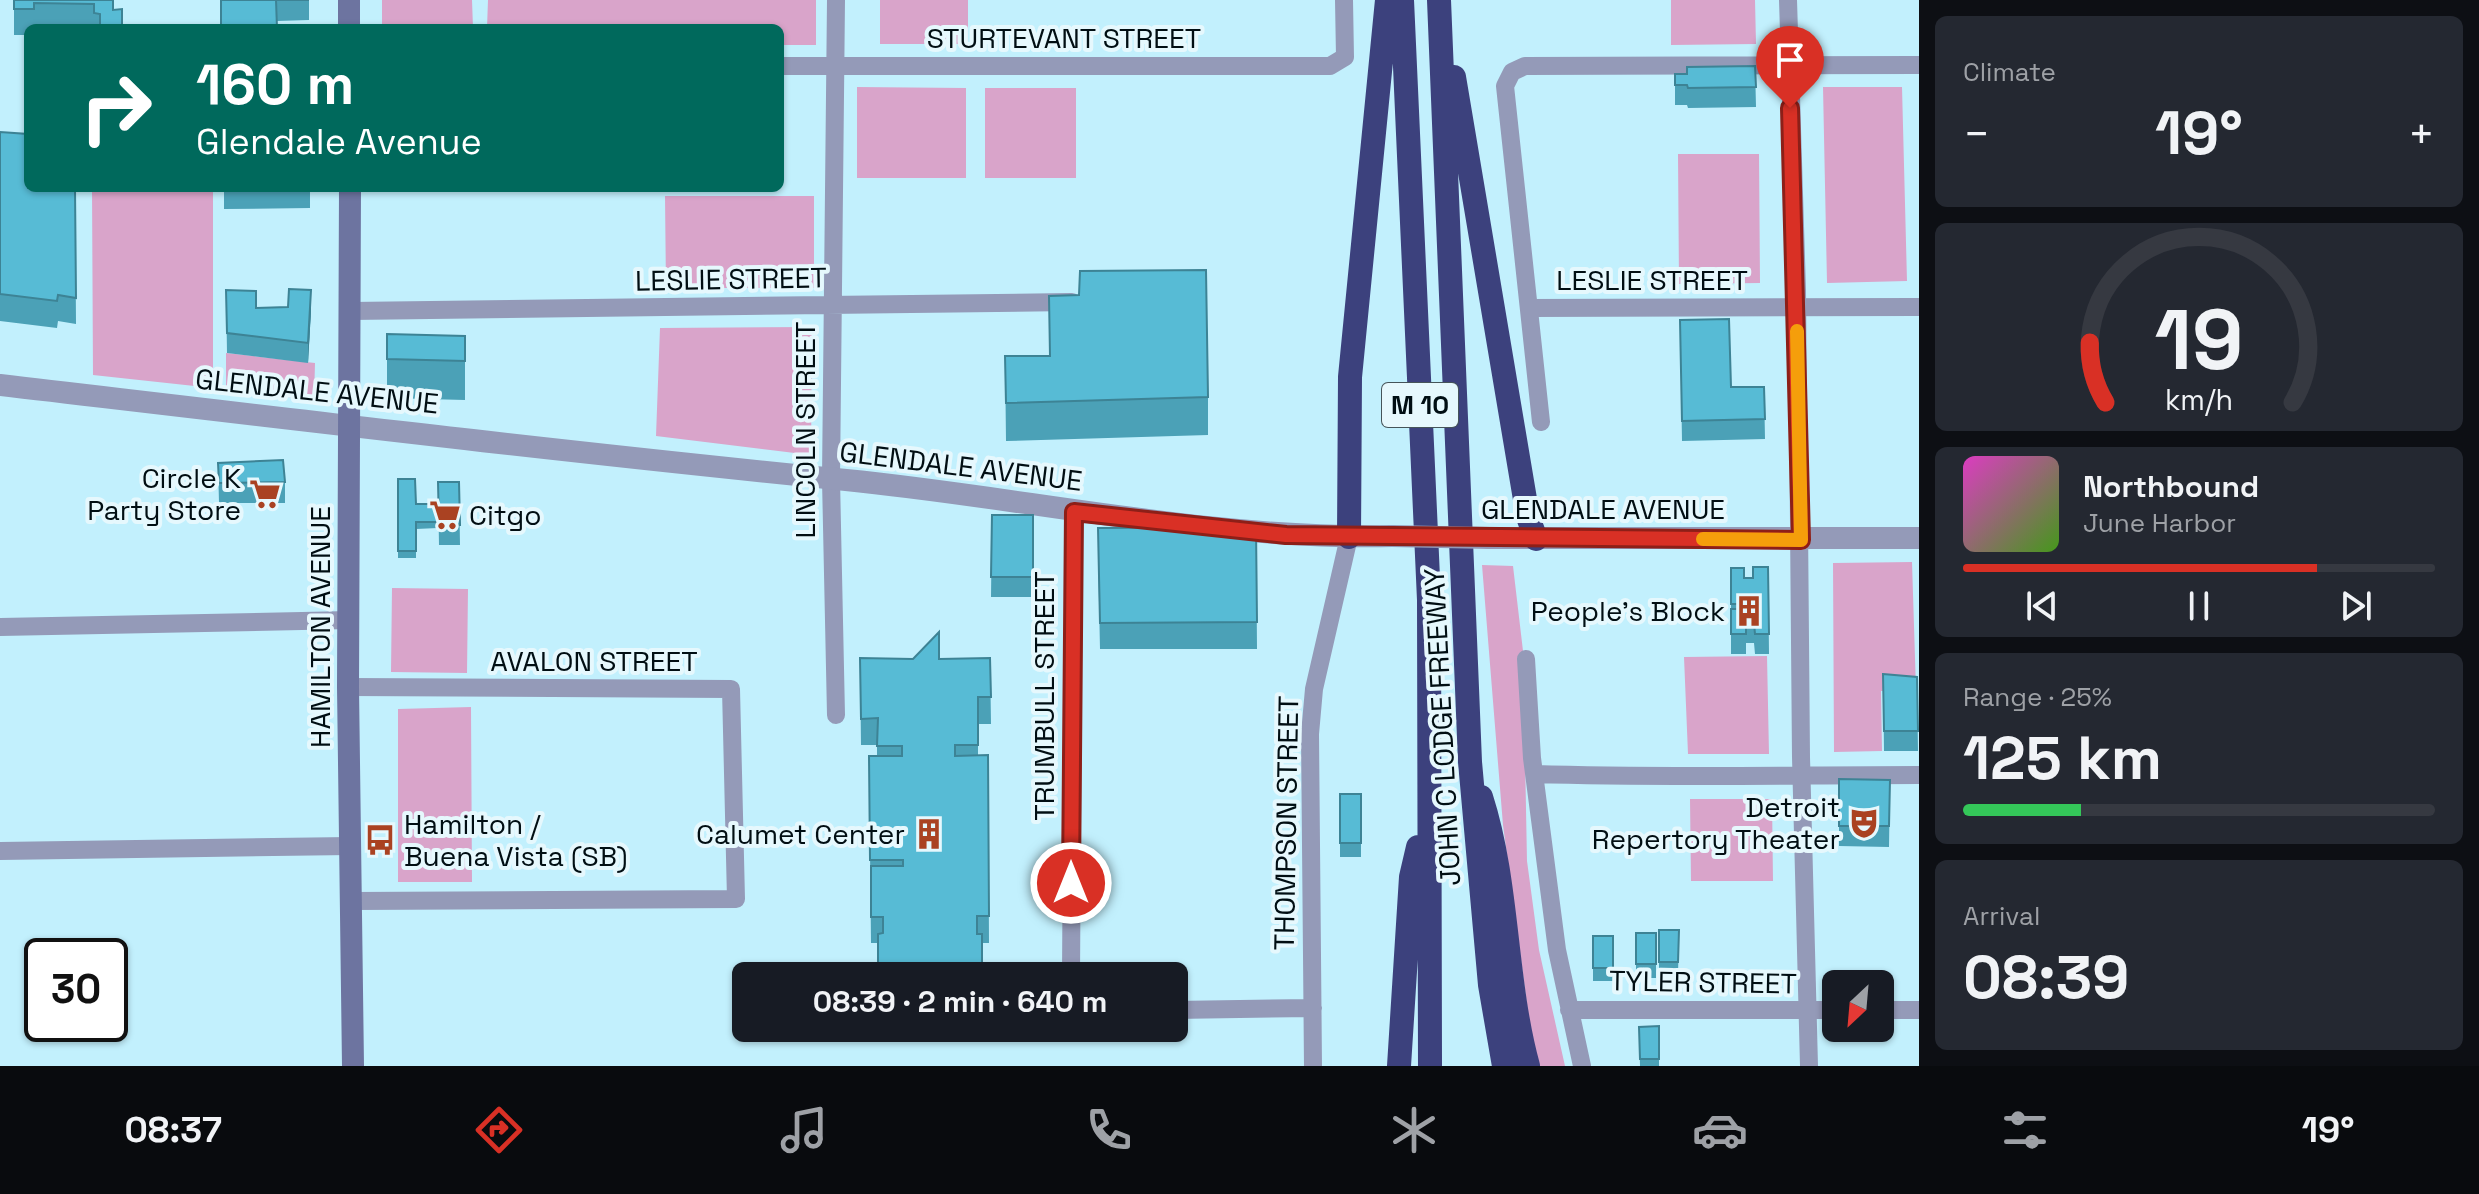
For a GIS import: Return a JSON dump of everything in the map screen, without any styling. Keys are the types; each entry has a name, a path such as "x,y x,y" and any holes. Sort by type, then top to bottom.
{"highway":[{"path":"1349,537 1350,377 1379,92 1381,27 1387,0"},
{"name":"JOHN C LODGE FREEWAY","path":"1402,0 1429,600 1427,810 1430,1066"},
{"name":"JOHN C LODGE FREEWAY","path":"1439,0 1470,762 1490,985 1504,1066"},
{"path":"1441,46 1457,84 1528,517 1536,539"},
{"path":"1470,762 1493,834 1515,1004 1528,1066"},
{"path":"1399,1066 1411,877 1427,810"},
{"path":"1486,1066 1490,985"}],"main road":[{"path":"349,0 349,24"},
{"name":"HAMILTON AVENUE","path":"350,192 348,687 353,1066"}],"street":[{"name":"LINCOLN STREET","path":"836,0 831,479 836,715"},
{"name":"STURTEVANT STREET","path":"784,66 1330,66 1345,57 1344,0"},
{"path":"1788,0 1797,307 1809,1066"},
{"path":"1541,422 1505,86 1512,72 1525,66 1919,65"},
{"name":"LESLIE STREET","path":"351,311 1096,302"},
{"name":"LESLIE STREET","path":"1529,308 1919,307"},
{"name":"GLENDALE AVENUE","path":"0,385 831,479 1074,512 1286,535 1536,539 1919,538"},
{"name":"TRUMBULL STREET","path":"1071,962 1074,512"},
{"name":"THOMPSON STREET","path":"1313,1066 1310,734 1314,689 1349,537"},
{"path":"0,627 350,620"},
{"path":"1526,659 1535,774 1557,950 1582,1066"},
{"name":"AVALON STREET","path":"348,687 731,689 734,797 736,899 353,901"},
{"path":"1535,774 1681,779 1802,774 1919,775"},
{"path":"0,851 350,846"},
{"path":"1188,1010 1313,1008"},
{"name":"TYLER STREET","path":"1569,1010 1822,1010"},
{"path":"1894,1010 1919,1010"}],"shaded area":[{"path":"382,0 472,0 473,24 382,24"},
{"path":"488,0 816,0 816,45 784,45 784,24 487,24"},
{"path":"880,0 968,0 968,44 880,44"},
{"path":"1671,0 1755,0 1756,44 1671,45"},
{"path":"857,87 966,88 966,178 857,178"},
{"path":"1823,87 1902,87 1907,281 1827,283"},
{"path":"985,88 1076,88 1076,178 985,178"},
{"path":"1678,154 1759,154 1760,283 1679,284"},
{"path":"92,192 213,192 213,388 93,375"},
{"path":"665,196 814,196 814,288 666,288"},
{"path":"812,327 811,455 656,436 660,328"},
{"path":"226,353 315,363 314,400 226,390"},
{"path":"1912,562 1916,690 1881,691 1882,751 1834,752 1833,563"},
{"path":"1482,565 1513,566 1523,651 1527,861 1539,950 1565,1066 1538,1066 1532,1042 1503,825"},
{"path":"392,588 468,589 467,673 391,672"},
{"path":"1767,656 1769,754 1688,754 1684,657"},
{"path":"471,707 472,882 398,882 398,709"},
{"path":"1690,799 1772,799 1773,881 1691,881"}],"building":[{"path":"14,0 113,0 113,10 122,9 122,24 100,24 100,14 94,13 94,4 34,3 34,9 14,9"},
{"path":"221,0 276,0 277,24 221,24"},
{"path":"1755,66 1756,87 1688,88 1687,85 1675,85 1675,74 1687,74 1687,67"},
{"path":"0,132 24,134 24,192 75,192 76,298 58,295 57,301 0,294"},
{"path":"1206,270 1208,397 1006,403 1005,356 1050,356 1049,296 1079,295 1080,271"},
{"path":"289,289 311,290 308,343 227,333 226,290 256,291 256,308 288,307"},
{"path":"1729,319 1731,387 1764,387 1765,419 1682,421 1680,320"},
{"path":"387,334 465,336 465,361 387,359"},
{"path":"283,460 285,482 219,483 218,463"},
{"path":"398,479 415,479 416,504 438,504 438,522 416,522 416,551 398,551"},
{"path":"438,482 459,482 460,525 439,525"},
{"path":"992,515 1033,515 1033,577 991,577"},
{"path":"1256,527 1257,622 1100,623 1098,528"},
{"name":"People's Block","path":"1753,567 1768,567 1769,634 1755,634 1754,623 1746,623 1746,634 1731,634 1731,609 1740,609 1740,604 1731,604 1731,568 1744,568 1744,578 1753,578"},
{"name":"Calumet Center","path":"939,632 939,659 990,658 991,697 978,697 978,745 955,745 955,756 988,755 989,916 977,916 977,934 982,934 982,962 878,962 878,934 883,933 883,917 871,917 871,866 903,866 903,860 870,860 869,756 902,756 902,746 877,746 878,718 861,719 860,658 913,659"},
{"path":"1883,674 1917,677 1918,731 1884,731"},
{"path":"1839,779 1890,780 1889,826 1839,826"},
{"path":"1340,794 1361,794 1361,843 1340,843"},
{"path":"1659,930 1679,930 1678,962 1659,962"},
{"path":"1636,933 1656,933 1656,964 1636,964"},
{"path":"1593,936 1613,936 1613,968 1593,968"},
{"path":"1659,1026 1659,1059 1640,1059 1639,1027"}],"slow traffic":[{"path":"1703,539 1801,540 1797,331"}],"place":[{"name":"Circle K Party Store","path":"265,494"},
{"name":"Citgo","path":"445,515"},
{"name":"People's Block","path":"1749,611"},
{"name":"Detroit Repertory Theater","path":"1864,823"},
{"name":"Calumet Center","path":"929,834"},
{"name":"Hamilton / Buena Vista (SB)","path":"380,840"}],"route":[{"path":"1071,883 1074,512 1286,535 1801,540 1790,108"}]}
